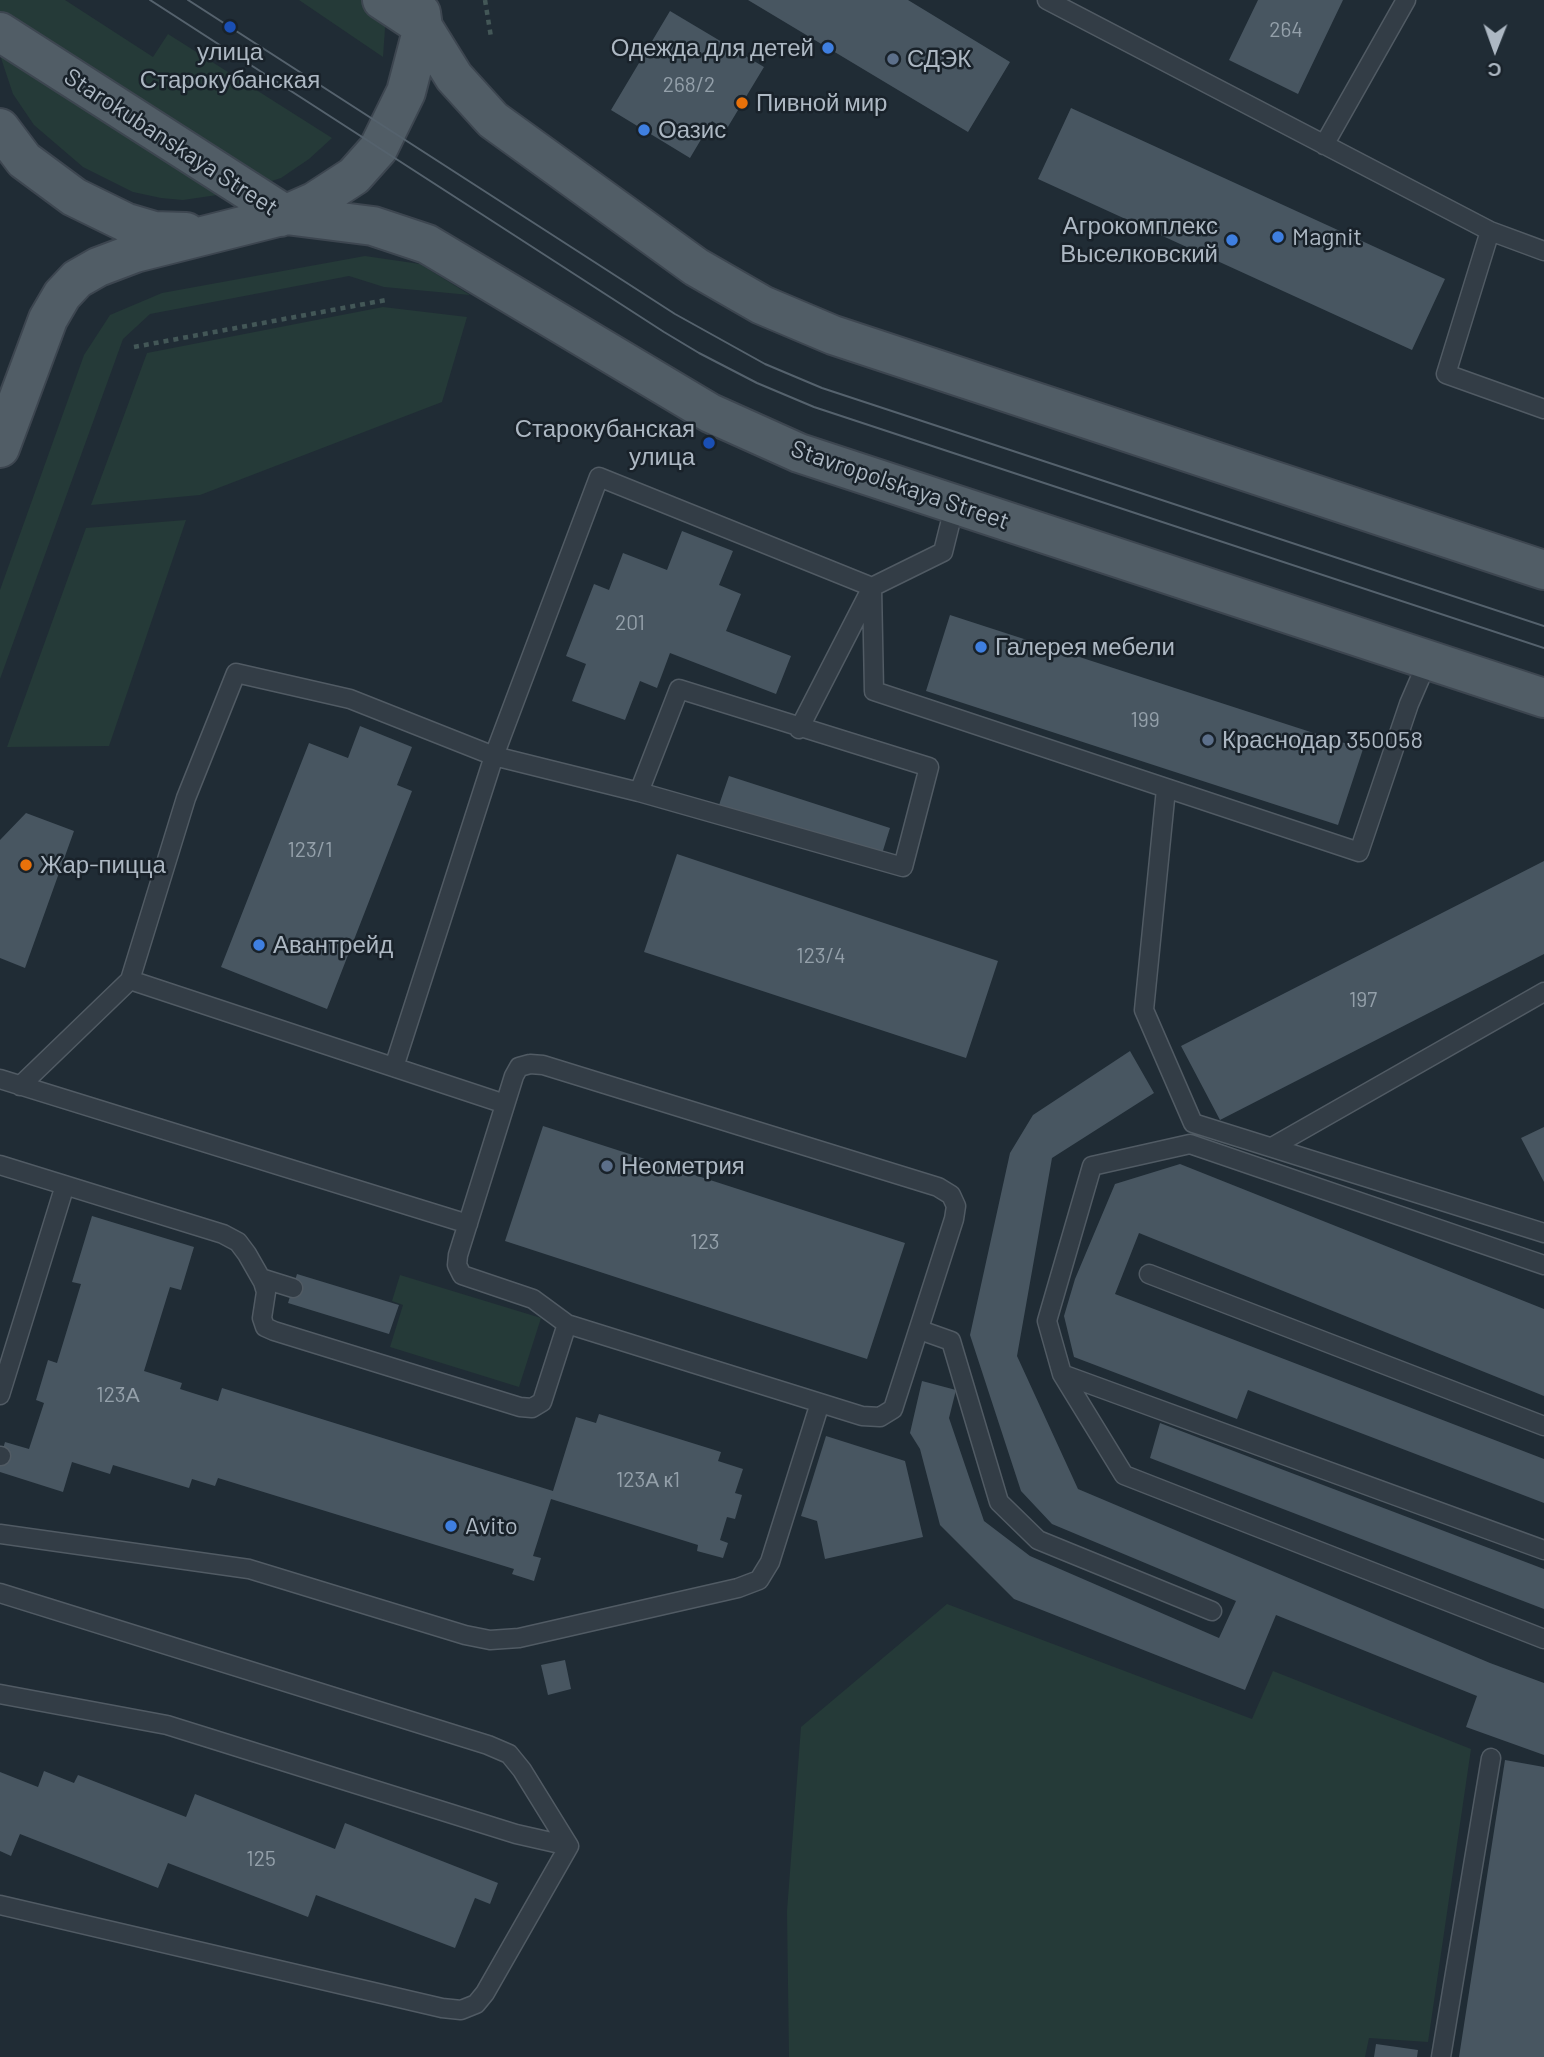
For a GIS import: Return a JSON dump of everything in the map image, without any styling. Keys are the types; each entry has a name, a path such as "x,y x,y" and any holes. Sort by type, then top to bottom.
{"main road":[{"path":"382,0 421,13 454,77 493,120 696,267 762,305 832,335 1544,570"},
{"name":"Stavropolskaya Street","path":"0,128 24,160 50,181 74,197 127,223 155,231 195,232 286,215 314,202 354,176 378,149 406,92 421,13"},
{"name":"Starokubanskaya Street","path":"0,32 286,215"},
{"name":"Stavropolskaya Street","path":"286,215 373,226 427,244 710,413 799,453 1544,698"},
{"name":"Starokubanskaya Street","path":"0,448 48,319 62,295 77,279 98,267 135,253 286,215"}],"lane":[{"path":"1047,0 1490,231 1544,251"},
{"path":"1324,145 1406,0"},
{"path":"1490,231 1446,374 1544,409"},
{"path":"394,1067 494,756 599,477 872,587"},
{"path":"799,729 872,587 943,552 955,504"},
{"path":"872,587 874,691 1359,852 1409,704 1428,660"},
{"path":"20,1086 130,979 186,798 236,673 349,699 494,756 639,792 903,867 929,767 799,729 679,689 639,792"},
{"path":"1166,789 1144,1010 1193,1123 1544,1233"},
{"path":"130,979 505,1104"},
{"path":"1272,1147 1544,992"},
{"path":"530,1064 543,1065 938,1187 951,1195 956,1206 920,1330 893,1409 880,1417 862,1416 567,1324 533,1299 462,1275 457,1265 468,1224 519,1067 530,1064"},
{"path":"0,1079 468,1224"},
{"path":"1544,1265 1190,1144 1092,1166 1047,1321 1062,1374 1124,1475 1544,1639"},
{"path":"0,1166 223,1234 237,1242 261,1278 266,1292 262,1318 265,1327 520,1407 533,1408 542,1402 567,1324"},
{"path":"0,1395 65,1185"},
{"path":"1149,1274 1544,1426"},
{"path":"261,1278 293,1288"},
{"path":"920,1330 951,1342 999,1502 1038,1540 1212,1611"},
{"path":"1062,1374 1544,1550"},
{"path":"0,1534 249,1569 465,1635 490,1640 519,1638 738,1588 759,1580 770,1562 820,1403"},
{"path":"0,1593 488,1745 509,1754 522,1770 569,1846"},
{"path":"0,1694 166,1725 516,1834 569,1846"},
{"path":"1441,2057 1491,1758"},
{"path":"0,1905 429,2005 461,2010 476,2004 485,1993 569,1846"}],"path":[{"path":"485,0 491,37"},
{"path":"134,348 386,300"}],"green space":[{"path":"0,0 65,0 153,57 168,34 332,138 309,159 281,178 256,186 0,20"},
{"path":"299,0 365,0 386,14 383,57"},
{"path":"0,44 231,193 183,200 161,198 133,192 83,167 34,125 13,94 0,55"},
{"path":"365,256 420,264 470,295 384,287 349,276 150,314 123,339 0,679 0,590 84,355 110,315 162,293"},
{"path":"383,307 467,317 442,402 200,495 91,505 147,353"},
{"path":"186,520 109,746 7,747 86,528"},
{"path":"400,1275 541,1318 519,1387 390,1347 403,1305 392,1301"},
{"path":"947,1604 1252,1719 1273,1671 1471,1749 1428,2042 1369,2038 1365,2057 789,2057 787,1911 801,1727"}],"building":[{"path":"748,0 908,0 1010,62 968,132"},
{"path":"1258,0 1343,0 1298,94 1229,60"},
{"path":"670,11 764,67 726,130 712,121 690,158 611,110"},
{"path":"1071,108 1445,279 1412,350 1038,179"},
{"path":"682,531 733,551 719,585 741,594 726,631 791,656 776,694 670,653 657,688 640,681 625,720 572,701 586,664 566,656 594,584 609,590 623,553 667,570"},
{"path":"950,615 1363,749 1338,825 926,691"},
{"path":"360,726 412,747 397,785 412,791 327,1009 221,967 309,743 348,758"},
{"path":"729,776 890,828 881,857 719,805"},
{"path":"26,813 74,831 25,968 0,958 0,840"},
{"path":"677,854 998,961 966,1058 644,952"},
{"path":"1544,861 1544,954 1220,1120 1181,1046"},
{"path":"1130,1051 1154,1093 1052,1158 1017,1356 1078,1489 1490,1663 1544,1683 1544,1755 1466,1727 1477,1696 1276,1615 1245,1690 1014,1599 940,1525 920,1449 910,1433 922,1381 956,1390 949,1418 984,1521 1030,1556 1219,1638 1236,1601 1052,1524 1021,1491 970,1335 1010,1153 1033,1115"},
{"path":"543,1126 905,1243 867,1359 505,1241"},
{"path":"1544,1127 1544,1182 1521,1138"},
{"path":"1180,1164 1544,1309 1544,1396 1139,1233 1115,1294 1544,1459 1544,1503 1248,1390 1237,1419 1074,1357 1064,1316 1075,1279 1115,1184"},
{"path":"92,1216 194,1247 181,1290 170,1287 144,1371 182,1383 180,1389 218,1401 222,1388 553,1491 576,1417 596,1423 599,1414 721,1452 718,1461 743,1469 735,1493 742,1495 735,1519 727,1517 720,1540 728,1543 723,1558 697,1551 698,1545 551,1499 533,1556 541,1558 534,1581 512,1574 514,1569 218,1478 215,1486 192,1479 189,1488 113,1465 110,1474 72,1462 63,1492 0,1472 0,1459 5,1442 29,1449 44,1403 36,1400 48,1360 57,1363 81,1284 72,1282"},
{"path":"297,1274 399,1305 389,1334 288,1303"},
{"path":"1160,1423 1544,1569 1544,1609 1150,1458"},
{"path":"826,1436 905,1461 923,1537 825,1559 817,1521 801,1516"},
{"path":"565,1660 571,1689 548,1695 541,1665"},
{"path":"1505,1760 1544,1767 1544,2057 1459,2057"},
{"path":"44,1771 74,1783 78,1775 186,1817 195,1794 335,1849 345,1823 498,1883 490,1904 475,1898 455,1948 316,1895 308,1917 168,1863 158,1888 20,1834 11,1856 0,1851 0,1772 38,1787"},
{"path":"1376,2044 1418,2050 1417,2057 1374,2057"}],"tram line":[{"path":"150,0 664,332 757,383 814,407 1544,648"},
{"path":"188,0 675,314 765,364 822,388 1544,626"}],"place":[{"name":"улица Старокубанская","path":"230,27"},
{"name":"Одежда для детей","path":"828,48"},
{"name":"СДЭК","path":"893,59"},
{"name":"Пивной мир","path":"742,103"},
{"name":"Оазис","path":"644,130"},
{"name":"Magnit","path":"1278,237"},
{"name":"Агрокомплекс Выселковский","path":"1232,240"},
{"name":"Старокубанская улица","path":"709,443"},
{"name":"Галерея мебели","path":"981,647"},
{"name":"Краснодар 350058","path":"1208,740"},
{"name":"Жар-пицца","path":"26,865"},
{"name":"Авантрейд","path":"259,945"},
{"name":"Неометрия","path":"607,1166"},
{"name":"Avito","path":"451,1526"}]}
